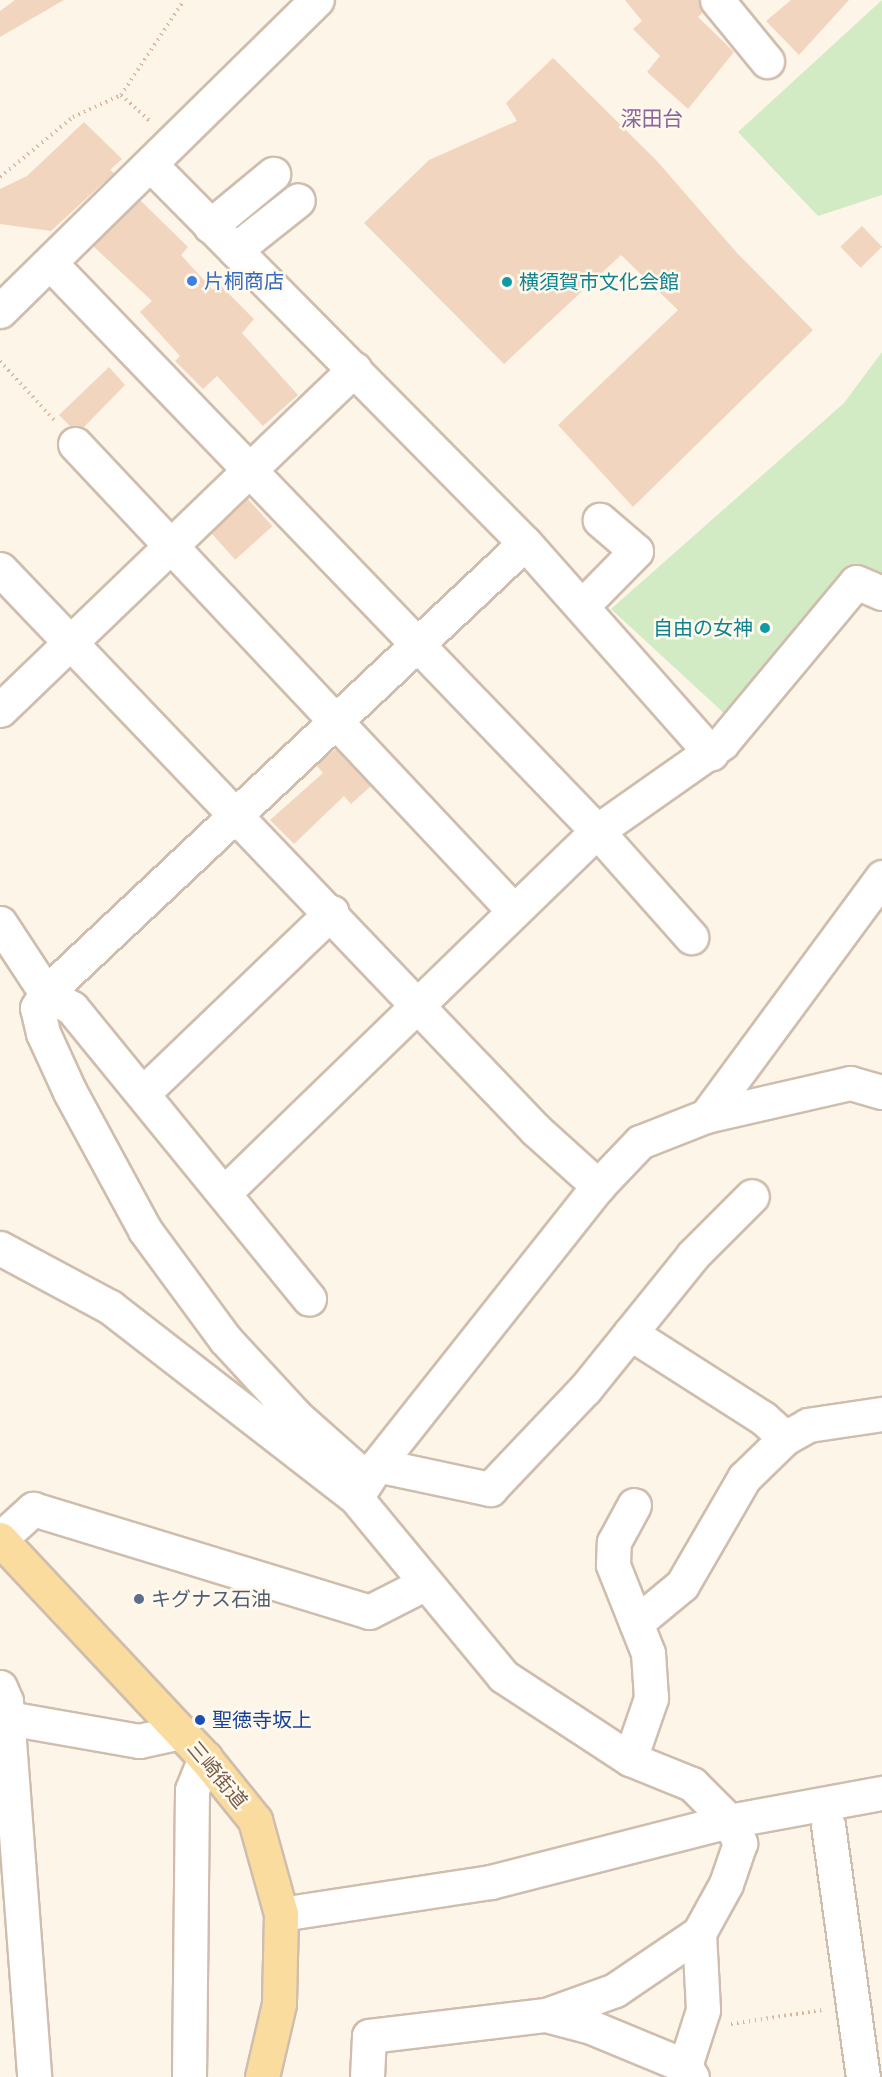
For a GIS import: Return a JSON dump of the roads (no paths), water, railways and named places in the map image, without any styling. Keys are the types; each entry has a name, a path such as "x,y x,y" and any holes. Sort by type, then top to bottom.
{"main road":[{"name":"三崎街道","path":"0,1539 206,1758 255,1820 281,1914 279,2004 262,2077"}],"street":[{"path":"0,311 52,265 317,0"},
{"path":"717,0 766,61"},
{"path":"152,166 525,543 711,753"},
{"path":"210,226 273,174"},
{"path":"235,250 298,200"},
{"path":"52,265 414,646 597,831 691,937"},
{"path":"0,710 354,369"},
{"path":"75,444 514,911"},
{"path":"582,606 636,551 600,520"},
{"path":"367,2077 369,2036 546,2016 615,1990 699,1933 726,1884 734,1832 692,1784 630,1759 503,1676 424,1584 367,1481 297,1417 225,1339 145,1230 95,1141 43,1033 37,1008 46,993 525,543"},
{"path":"0,569 420,1003 536,1130 598,1186"},
{"path":"225,1191 597,831 711,753 856,582 882,593"},
{"path":"706,1116 882,877"},
{"path":"144,1092 332,912"},
{"path":"0,924 46,993 72,1008 225,1191 309,1299"},
{"path":"367,1481 598,1186 639,1142 706,1116 850,1083 882,1092"},
{"path":"0,1248 110,1307 367,1481 490,1489 585,1389 693,1255 752,1196"},
{"path":"630,1333 763,1418 785,1438"},
{"path":"636,1623 682,1585 744,1478 785,1438 807,1425 882,1414"},
{"path":"630,1759 651,1698 648,1653 613,1565 614,1542 634,1505"},
{"path":"0,1539 33,1509 369,1612 424,1584"},
{"path":"0,1686 8,1718 6,1786 34,2077"},
{"path":"8,1718 140,1741 181,1732"},
{"path":"189,2077 192,1790 206,1758"},
{"path":"281,1914 491,1882 734,1832 882,1793"},
{"path":"734,1832 828,1825 882,1815"},
{"path":"828,1825 850,2005 863,2077"},
{"path":"546,2016 591,2027 689,2072 703,2010 699,1933"}],"place":[{"name":"片桐商店","path":"192,281"},
{"name":"横須賀市文化会館","path":"507,282"},
{"name":"自由の女神","path":"765,628"},
{"name":"キグナス石油","path":"139,1599"},
{"name":"聖徳寺坂上","path":"200,1720"}],"district":[{"name":"深田台","path":"652,119"}]}
